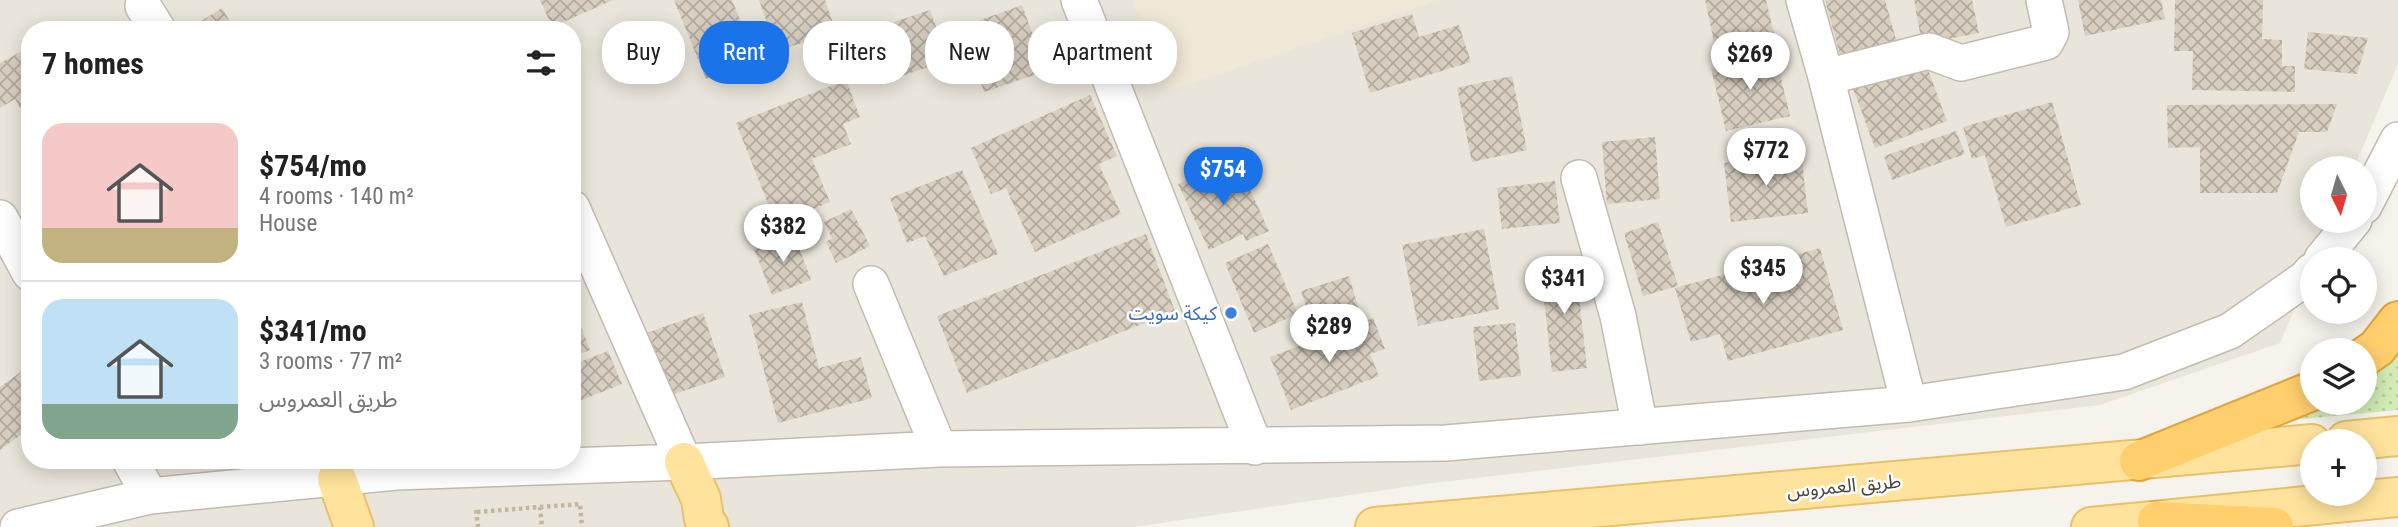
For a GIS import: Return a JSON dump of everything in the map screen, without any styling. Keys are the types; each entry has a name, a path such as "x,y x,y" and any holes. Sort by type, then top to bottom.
{"highway":[{"path":"2377,348 2398,321"},
{"path":"2139,461 2300,396"},
{"path":"2157,521 2274,527"}],"main road":[{"path":"2377,438 2398,436"},
{"name":"طريق العمروس","path":"1375,527 2300,445"},
{"path":"684,462 701,499 704,519 709,527"},
{"path":"337,479 354,527"},
{"path":"2091,527 2398,497"}],"street":[{"path":"1079,0 1255,447"},
{"path":"1804,0 1909,404"},
{"path":"1826,77 1929,51 1961,63 2046,43 2051,32 2044,0"},
{"path":"2377,180 2398,139"},
{"path":"1579,178 1618,316 1640,427"},
{"path":"0,218 21,256"},
{"path":"581,228 684,462"},
{"path":"2332,247 2343,233"},
{"path":"581,463 684,462 939,449 1446,443 1909,404 2124,372 2230,331 2300,282"},
{"path":"871,284 939,449"},
{"path":"135,469 150,496"},
{"path":"18,527 150,496 337,479 381,469"}],"path":[{"path":"477,512 580,504 582,527"},
{"path":"540,507 542,527"}],"shaded area":[{"path":"0,0 2398,0 2398,64 2359,156 2300,156 2300,233 2327,233 2321,247 2300,247 2300,296 2280,343 2100,405 1425,484 1134,527 0,527"},
{"path":"1132,0 1439,0 1168,91 1165,84 1177,84 1177,21 1140,21"}],"green space":[{"path":"2398,352 2398,410 2377,412 2377,373 2387,367"},
{"path":"2301,415 2345,415 2292,420"}],"building":[{"path":"540,0 613,0 566,21 549,21"},
{"path":"674,0 732,0 741,21 699,21 699,62 685,21 683,21"},
{"path":"759,0 825,0 832,21 803,21 803,43 789,47 789,21 766,21"},
{"path":"1705,0 1766,0 1775,38 1716,51"},
{"path":"1825,0 1885,0 1897,43 1841,58"},
{"path":"1914,0 1972,0 1979,33 1922,44"},
{"path":"2078,0 2161,0 2165,19 2085,36"},
{"path":"2175,0 2263,0 2262,39 2282,40 2282,66 2295,66 2295,92 2192,90 2193,51 2174,51"},
{"path":"1022,5 1028,22 1028,77 1014,82 1014,21 978,21"},
{"path":"222,8 230,21 201,21"},
{"path":"930,10 934,21 925,21 925,68 911,73 911,21 897,21"},
{"path":"1412,14 1419,37 1459,25 1471,62 1370,93 1352,33"},
{"path":"2308,32 2368,38 2357,74 2304,69"},
{"path":"21,52 21,110 15,99 0,108 0,63"},
{"path":"1775,53 1790,116 1726,131 1711,68"},
{"path":"1924,59 1947,121 1875,148 1852,86"},
{"path":"1512,76 1527,150 1472,162 1457,88"},
{"path":"836,84 848,84 860,117 843,124 851,144 812,159 830,202 776,224 736,123"},
{"path":"981,84 1008,84 984,92"},
{"path":"1090,95 1117,156 1099,164 1121,214 1035,252 1006,188 991,194 971,148"},
{"path":"2052,102 2081,205 2006,227 1985,155 1972,159 1963,127"},
{"path":"2337,104 2327,132 2299,132 2277,193 2200,193 2200,147 2168,148 2167,105"},
{"path":"1956,131 1965,154 1892,180 1884,156"},
{"path":"1655,137 1660,199 1607,204 1602,142"},
{"path":"1801,153 1808,213 1731,222 1724,163"},
{"path":"1220,165 1225,177 1241,170 1269,231 1246,241 1243,234 1209,250 1178,184"},
{"path":"962,170 998,254 944,276 925,236 907,243 890,198"},
{"path":"1555,181 1560,223 1502,229 1497,188"},
{"path":"851,209 870,246 836,263 826,242 832,238 824,222"},
{"path":"1658,222 1678,286 1643,296 1624,233"},
{"path":"1484,229 1499,309 1418,326 1402,245"},
{"path":"794,234 811,280 772,295 754,249"},
{"path":"1146,234 1175,311 967,393 937,316"},
{"path":"1268,244 1298,314 1254,333 1225,263"},
{"path":"1820,248 1843,330 1728,361 1720,334 1691,342 1675,288"},
{"path":"1575,259 1587,368 1552,372 1540,263"},
{"path":"1349,276 1361,317 1314,331 1301,291"},
{"path":"802,302 819,368 861,357 872,398 778,423 749,315"},
{"path":"703,313 725,377 660,399 638,336"},
{"path":"1373,318 1385,349 1370,354 1379,376 1291,410 1270,357"},
{"path":"1515,323 1521,376 1479,381 1473,327"},
{"path":"581,328 590,350 581,354"},
{"path":"608,351 622,384 581,400 581,362"},
{"path":"21,372 21,435 0,450 0,387"}],"place":[{"name":"كيكة سويت","path":"1231,313"}]}
